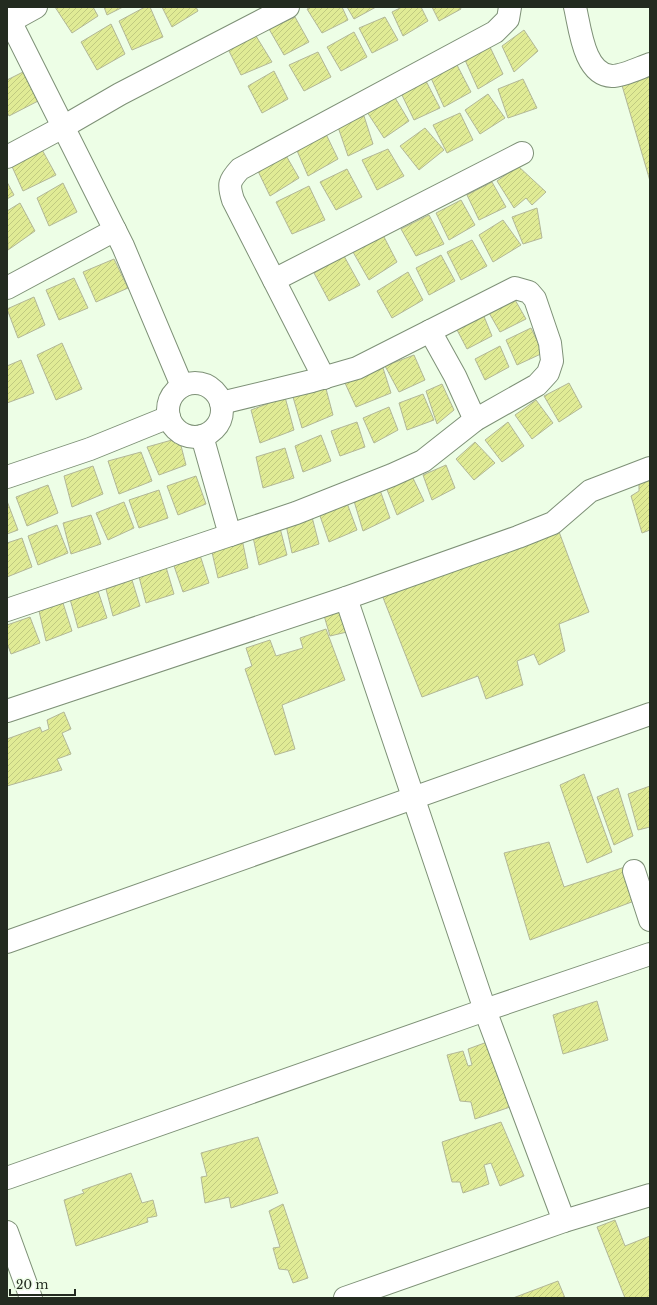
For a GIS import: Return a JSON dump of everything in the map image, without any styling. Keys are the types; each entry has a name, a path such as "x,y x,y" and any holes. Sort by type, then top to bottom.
{"street":[{"path":"36,7 8,19 115,230 182,386"},
{"path":"7,157 63,128 120,94 288,7"},
{"path":"324,378 233,200 229,188 231,180 240,169 321,124 495,32 508,19 510,7"},
{"path":"575,7 589,62 597,69 605,75 613,76 650,64"},
{"path":"274,280 522,153"},
{"path":"7,288 115,230"},
{"path":"7,610 296,513 423,461 475,420 537,385 548,374 552,361 550,343 535,299 529,292 515,288 357,368 324,378 221,403"},
{"path":"430,331 455,376 475,420"},
{"path":"194,383 206,385 215,392 221,403 221,415 216,426 202,436 184,435 174,427 169,417 168,405 173,394 182,386 194,383"},
{"path":"7,477 90,449 169,417"},
{"path":"202,436 230,536"},
{"path":"7,711 346,598 542,528 553,523 590,491 650,468"},
{"path":"346,598 485,1010 564,1221"},
{"path":"7,942 650,714"},
{"path":"634,871 650,920"},
{"path":"7,1178 485,1010 650,954"},
{"path":"344,1298 564,1221 650,1195"},
{"path":"7,1232 31,1298"}],"building":[{"path":"55,7 93,7 98,16 72,33"},
{"path":"104,7 123,7 107,15"},
{"path":"145,7 150,7 163,37 132,50 119,21"},
{"path":"162,7 196,7 198,11 172,27"},
{"path":"311,7 342,7 348,20 322,33 307,9"},
{"path":"347,7 376,7 354,19"},
{"path":"402,7 421,7 428,21 403,36 392,12"},
{"path":"432,7 460,7 461,9 439,21"},
{"path":"295,17 309,42 284,55 269,29"},
{"path":"385,17 398,40 372,53 359,28"},
{"path":"111,24 125,54 97,70 81,42"},
{"path":"524,30 538,51 514,72 502,46"},
{"path":"354,32 367,57 341,71 327,47"},
{"path":"256,36 272,62 241,75 228,49"},
{"path":"490,47 503,74 478,89 465,60"},
{"path":"318,52 331,77 304,91 289,65"},
{"path":"457,65 471,92 444,107 431,78"},
{"path":"25,71 40,100 9,116 7,112 7,80"},
{"path":"274,71 288,99 262,113 248,86"},
{"path":"650,72 650,181 621,82"},
{"path":"523,79 537,108 508,118 498,89"},
{"path":"426,81 440,108 414,120 401,93"},
{"path":"488,94 505,118 480,134 465,110"},
{"path":"394,96 409,121 384,138 367,112"},
{"path":"460,113 473,140 447,153 433,125"},
{"path":"364,116 373,144 348,156 338,127"},
{"path":"425,128 444,150 419,170 400,146"},
{"path":"325,132 338,159 308,176 295,146"},
{"path":"40,146 56,175 23,191 10,162"},
{"path":"388,149 404,176 377,190 362,160"},
{"path":"284,152 299,178 270,196 256,167"},
{"path":"518,166 546,192 532,205 526,198 514,208 497,181"},
{"path":"347,169 362,197 336,210 320,182"},
{"path":"7,182 14,195 7,199"},
{"path":"492,182 506,207 479,220 467,195"},
{"path":"63,183 77,212 49,226 37,198"},
{"path":"309,186 325,220 292,234 276,202"},
{"path":"461,200 475,225 449,240 436,213"},
{"path":"20,203 35,231 8,250 7,211"},
{"path":"537,208 542,238 523,244 512,217"},
{"path":"429,215 444,244 416,256 401,229"},
{"path":"503,220 521,245 493,262 479,235"},
{"path":"383,235 397,262 369,280 353,252"},
{"path":"472,240 487,266 461,280 447,252"},
{"path":"441,255 455,281 429,295 416,268"},
{"path":"344,256 360,285 329,301 314,273"},
{"path":"114,259 128,288 96,302 83,272"},
{"path":"408,272 423,300 392,318 377,291"},
{"path":"74,278 88,308 59,320 46,290"},
{"path":"34,297 45,325 18,338 7,309"},
{"path":"514,298 526,319 500,332 488,311"},
{"path":"483,314 492,336 467,349 456,328"},
{"path":"531,328 543,353 517,365 506,340"},
{"path":"62,343 82,389 56,400 37,355"},
{"path":"500,346 509,367 485,380 475,359"},
{"path":"414,355 425,380 399,392 385,366"},
{"path":"21,360 34,393 7,403 7,366"},
{"path":"383,368 391,393 356,407 345,383"},
{"path":"569,383 582,407 559,422 544,396"},
{"path":"442,384 454,410 437,424 426,391"},
{"path":"325,385 333,415 302,428 293,397"},
{"path":"423,394 434,420 407,430 399,403"},
{"path":"285,397 294,430 260,443 251,410"},
{"path":"536,400 553,423 532,439 515,415"},
{"path":"389,407 398,430 374,443 363,418"},
{"path":"357,422 365,447 340,456 331,431"},
{"path":"508,422 524,446 502,462 485,440"},
{"path":"321,435 331,461 303,472 295,446"},
{"path":"179,438 186,465 159,475 147,447"},
{"path":"475,442 495,463 474,480 456,459"},
{"path":"285,448 294,478 263,488 256,457"},
{"path":"141,452 152,481 119,494 108,461"},
{"path":"446,465 455,488 432,500 423,475"},
{"path":"93,466 103,494 72,507 64,476"},
{"path":"196,476 206,504 178,515 167,486"},
{"path":"412,476 424,501 397,515 386,487"},
{"path":"650,480 650,530 642,533 631,496 639,491 639,483"},
{"path":"48,485 58,513 27,526 16,497"},
{"path":"159,490 168,518 139,528 129,500"},
{"path":"380,490 390,518 363,531 354,501"},
{"path":"7,501 18,530 7,534"},
{"path":"124,502 134,528 108,540 96,513"},
{"path":"347,503 357,530 329,542 319,513"},
{"path":"91,515 101,544 71,554 63,523"},
{"path":"312,517 319,544 292,553 286,525"},
{"path":"57,525 68,553 38,565 28,536"},
{"path":"280,528 287,555 259,565 253,537"},
{"path":"558,529 589,612 559,624 565,651 539,665 534,654 517,661 523,685 486,699 478,676 422,697 382,595"},
{"path":"22,538 32,567 7,577 7,543"},
{"path":"242,539 248,568 218,578 211,548"},
{"path":"200,555 209,583 183,592 173,563"},
{"path":"166,567 174,594 146,603 139,577"},
{"path":"132,580 140,606 113,616 106,589"},
{"path":"97,588 107,618 78,628 70,599"},
{"path":"63,603 72,631 46,641 39,611"},
{"path":"341,606 347,632 330,636 323,612"},
{"path":"30,617 40,643 11,654 7,643 7,625"},
{"path":"326,629 345,680 282,705 295,749 275,755 245,669 252,666 246,648 270,640 276,656 303,648 300,638"},
{"path":"64,712 71,729 62,733 71,754 57,759 62,770 7,786 7,739 40,727 42,732 49,729 47,720"},
{"path":"584,774 612,852 587,863 560,785"},
{"path":"650,786 650,827 638,830 628,794"},
{"path":"618,788 633,836 614,845 597,797"},
{"path":"549,842 564,887 628,866 637,900 530,940 504,853"},
{"path":"597,1001 608,1040 563,1054 553,1015"},
{"path":"490,1041 513,1106 475,1119 471,1102 460,1101 447,1055 463,1051 468,1066 472,1065 468,1049"},
{"path":"501,1122 524,1176 500,1186 491,1163 484,1165 489,1184 463,1193 460,1182 452,1182 442,1142"},
{"path":"258,1137 278,1193 231,1208 229,1197 205,1203 201,1177 207,1176 201,1153"},
{"path":"131,1173 142,1203 153,1200 157,1216 147,1218 148,1222 76,1246 64,1200 84,1193 82,1190"},
{"path":"283,1204 308,1278 293,1283 288,1270 279,1269 273,1248 280,1247 269,1211"},
{"path":"615,1220 625,1246 650,1236 650,1298 625,1298 597,1227"},
{"path":"558,1281 565,1298 513,1298"}]}
